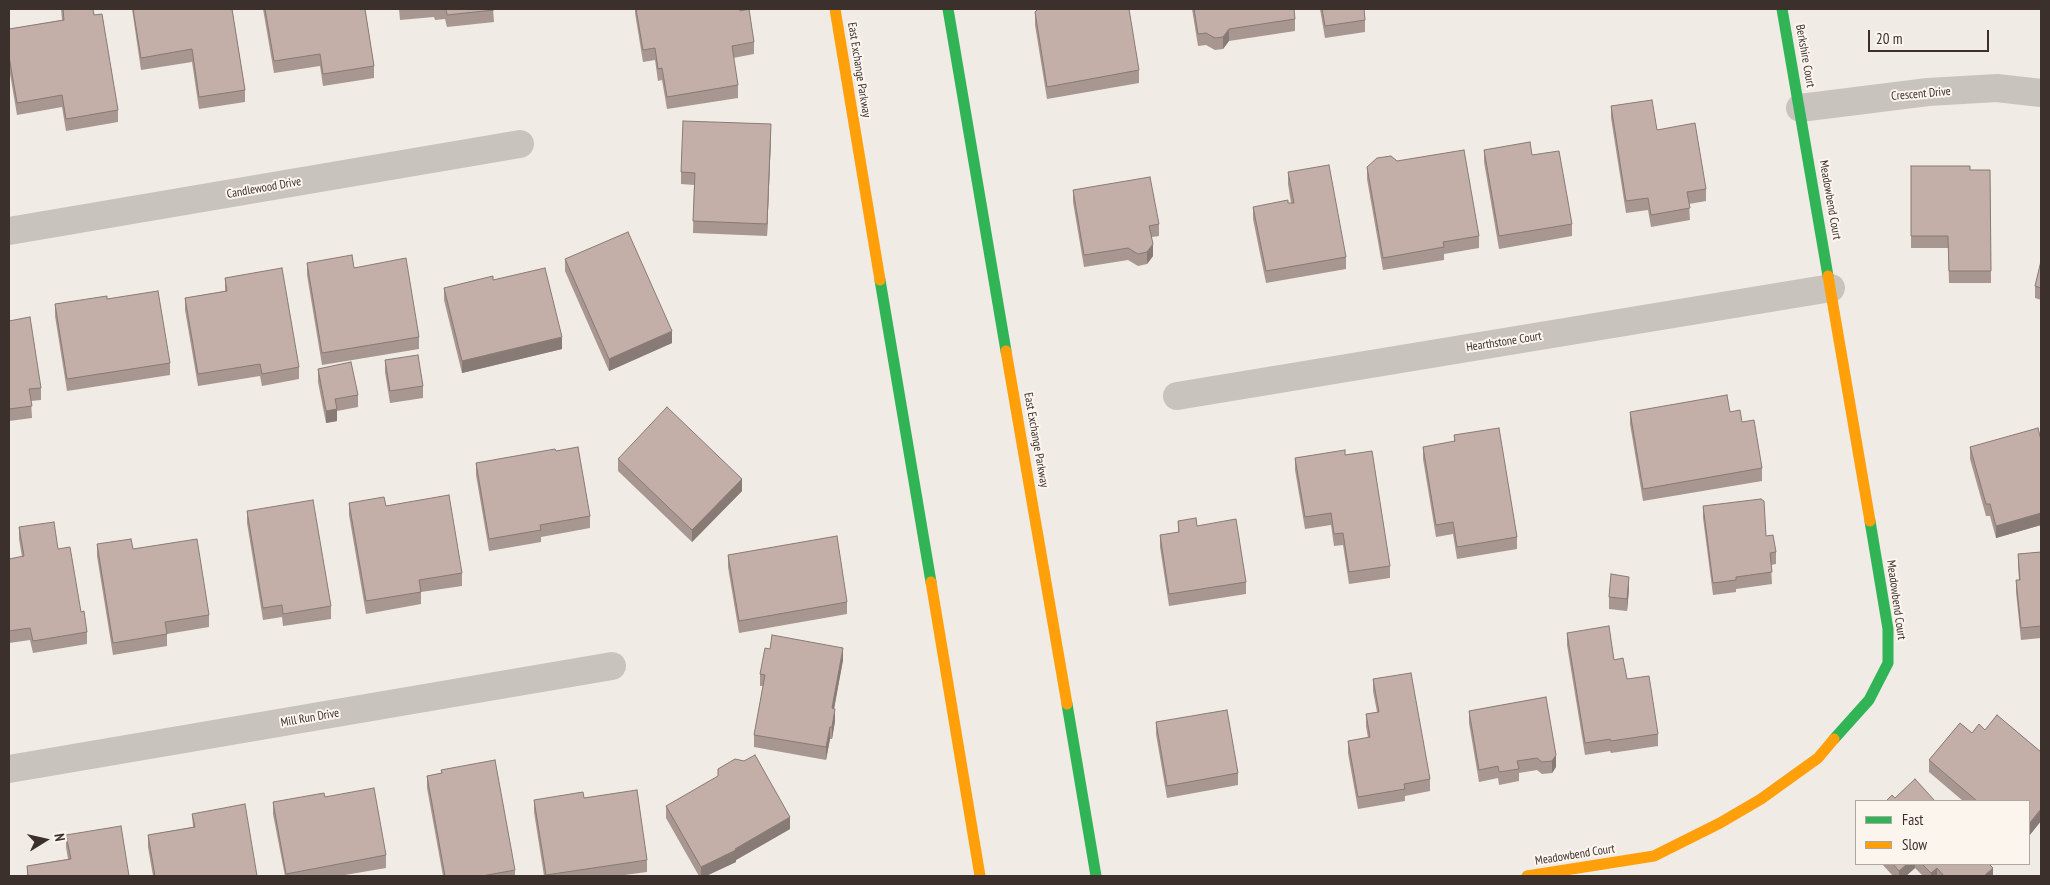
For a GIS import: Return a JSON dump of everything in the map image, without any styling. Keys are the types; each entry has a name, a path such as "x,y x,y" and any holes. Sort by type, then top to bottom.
{"main road":[{"name":"East Exchange Parkway","path":"835,9 980,876"},
{"name":"East Exchange Parkway","path":"948,9 1096,876"},
{"name":"Berkshire Court","path":"1782,9 1800,108"},
{"name":"Meadowbend Court","path":"1527,876 1654,856 1720,823 1761,799 1818,758 1869,700 1888,663 1888,629 1800,108"}],"street":[{"name":"Crescent Drive","path":"1800,108 1928,92 1997,88 2041,93"},
{"name":"Candlewood Drive","path":"9,231 520,144"},
{"name":"Hearthstone Court","path":"1177,396 1831,288"},
{"name":"Mill Run Drive","path":"9,769 612,666"}],"building":[{"path":"63,9 93,9 94,15 102,14 118,110 66,119 62,95 17,103 9,56 9,29 64,20"},
{"path":"133,9 232,9 245,90 199,97 192,49 141,58"},
{"path":"265,9 365,9 374,66 323,74 320,54 274,61"},
{"path":"446,9 493,9 494,10 447,15"},
{"path":"636,9 740,9 740,11 749,9 754,42 732,46 738,85 667,97 662,68 658,69 655,48 643,50"},
{"path":"1038,9 1129,9 1139,70 1047,87 1035,12"},
{"path":"1194,9 1294,9 1295,19 1229,29 1223,37 1215,38 1206,33 1198,34"},
{"path":"1322,9 1364,9 1365,20 1325,26"},
{"path":"1652,100 1657,130 1695,123 1706,189 1687,192 1690,208 1651,215 1648,198 1626,201 1611,106"},
{"path":"683,121 771,124 767,224 693,221 695,173 681,172"},
{"path":"1530,142 1532,155 1559,151 1572,224 1499,236 1484,150"},
{"path":"1464,150 1479,236 1443,242 1444,247 1383,258 1367,167 1377,158 1391,156 1397,161"},
{"path":"1329,165 1346,257 1266,271 1253,207 1288,200 1288,203 1294,203 1288,172"},
{"path":"1911,166 1970,166 1970,170 1990,170 1991,271 1949,271 1948,236 1911,236"},
{"path":"1150,177 1159,224 1149,226 1153,244 1147,252 1138,254 1128,248 1084,255 1073,190"},
{"path":"628,232 672,331 609,359 565,259"},
{"path":"352,255 354,268 406,258 419,337 322,353 307,263"},
{"path":"2041,261 2041,288 2035,286"},
{"path":"282,268 299,367 262,374 260,364 198,374 185,298 227,291 225,278"},
{"path":"545,268 562,337 462,361 444,288 493,276 493,280"},
{"path":"158,291 170,363 67,379 55,304 107,296 107,299"},
{"path":"30,317 41,388 29,389 32,406 9,409 9,321"},
{"path":"418,355 423,386 390,391 385,360"},
{"path":"351,362 358,395 335,399 337,409 326,411 318,369"},
{"path":"1727,395 1730,412 1740,410 1742,422 1754,420 1762,468 1643,489 1630,412"},
{"path":"667,407 742,479 692,530 618,459"},
{"path":"1499,428 1517,537 1457,547 1453,522 1436,525 1423,447 1455,441 1454,435"},
{"path":"2038,428 2041,440 2041,513 1996,526 1990,504 1986,504 1970,447"},
{"path":"578,447 590,516 540,525 541,530 489,539 476,463 555,449 556,451"},
{"path":"1345,450 1345,455 1372,451 1390,566 1349,572 1343,533 1334,534 1331,513 1305,517 1295,458"},
{"path":"449,495 462,573 419,580 421,592 366,601 349,503 384,497 386,506"},
{"path":"1761,499 1764,501 1766,536 1773,535 1776,552 1770,553 1772,572 1736,577 1736,580 1713,583 1703,506"},
{"path":"313,500 331,606 283,614 282,605 263,608 247,511"},
{"path":"1196,518 1197,526 1236,519 1246,582 1169,594 1160,535 1179,532 1178,521"},
{"path":"54,522 58,549 70,547 81,612 84,611 87,632 33,641 30,628 9,631 9,559 24,556 19,527"},
{"path":"837,536 847,602 739,621 728,555"},
{"path":"131,539 133,549 197,539 209,615 165,622 167,634 113,643 97,544"},
{"path":"2041,552 2041,626 2021,628 2016,580 2020,580 2018,554"},
{"path":"1611,574 1629,577 1627,599 1609,597"},
{"path":"1609,626 1614,660 1623,658 1627,679 1649,676 1658,734 1585,743 1567,633"},
{"path":"772,635 843,648 832,708 835,709 832,727 830,727 826,747 754,735 765,675 760,674 765,648 770,649"},
{"path":"1411,673 1430,779 1404,784 1405,789 1358,797 1348,741 1370,737 1366,714 1379,712 1373,679"},
{"path":"1546,697 1556,755 1552,761 1542,762 1537,758 1517,761 1519,769 1499,772 1498,766 1479,770 1469,711"},
{"path":"1227,710 1238,773 1167,786 1156,722"},
{"path":"1997,715 2041,752 2041,809 2030,823 2030,800 1976,800 1929,760 1960,723 1972,733 1979,724 1985,730"},
{"path":"755,755 790,817 736,850 701,867 666,806 718,776 718,769 735,759 744,761"},
{"path":"495,760 515,870 482,876 445,876 427,776 442,773 441,770"},
{"path":"1915,779 1934,800 1887,800 1892,795 1895,798"},
{"path":"374,788 386,855 286,874 273,802 324,793 325,797"},
{"path":"637,790 647,860 546,875 534,800 583,792 584,798"},
{"path":"245,804 257,876 155,876 148,835 195,827 192,814"},
{"path":"121,826 129,876 28,876 27,866 71,859 66,835"},
{"path":"1894,865 1906,865 1899,871"},
{"path":"1923,865 1990,865 1993,868 1984,876 1944,876 1937,868 1931,873"}],"traffic: fast":[{"path":"948,9 1006,351"},
{"path":"1782,9 1828,276"},
{"path":"880,280 931,582"},
{"path":"1834,739 1869,700 1888,663 1888,629 1870,521"},
{"path":"1067,704 1096,876"}],"traffic: slow":[{"path":"835,9 880,280"},
{"path":"1828,276 1870,521"},
{"path":"1006,351 1067,704"},
{"path":"931,582 980,876"},
{"path":"1527,876 1654,856 1720,823 1761,799 1818,758 1834,739"}]}
